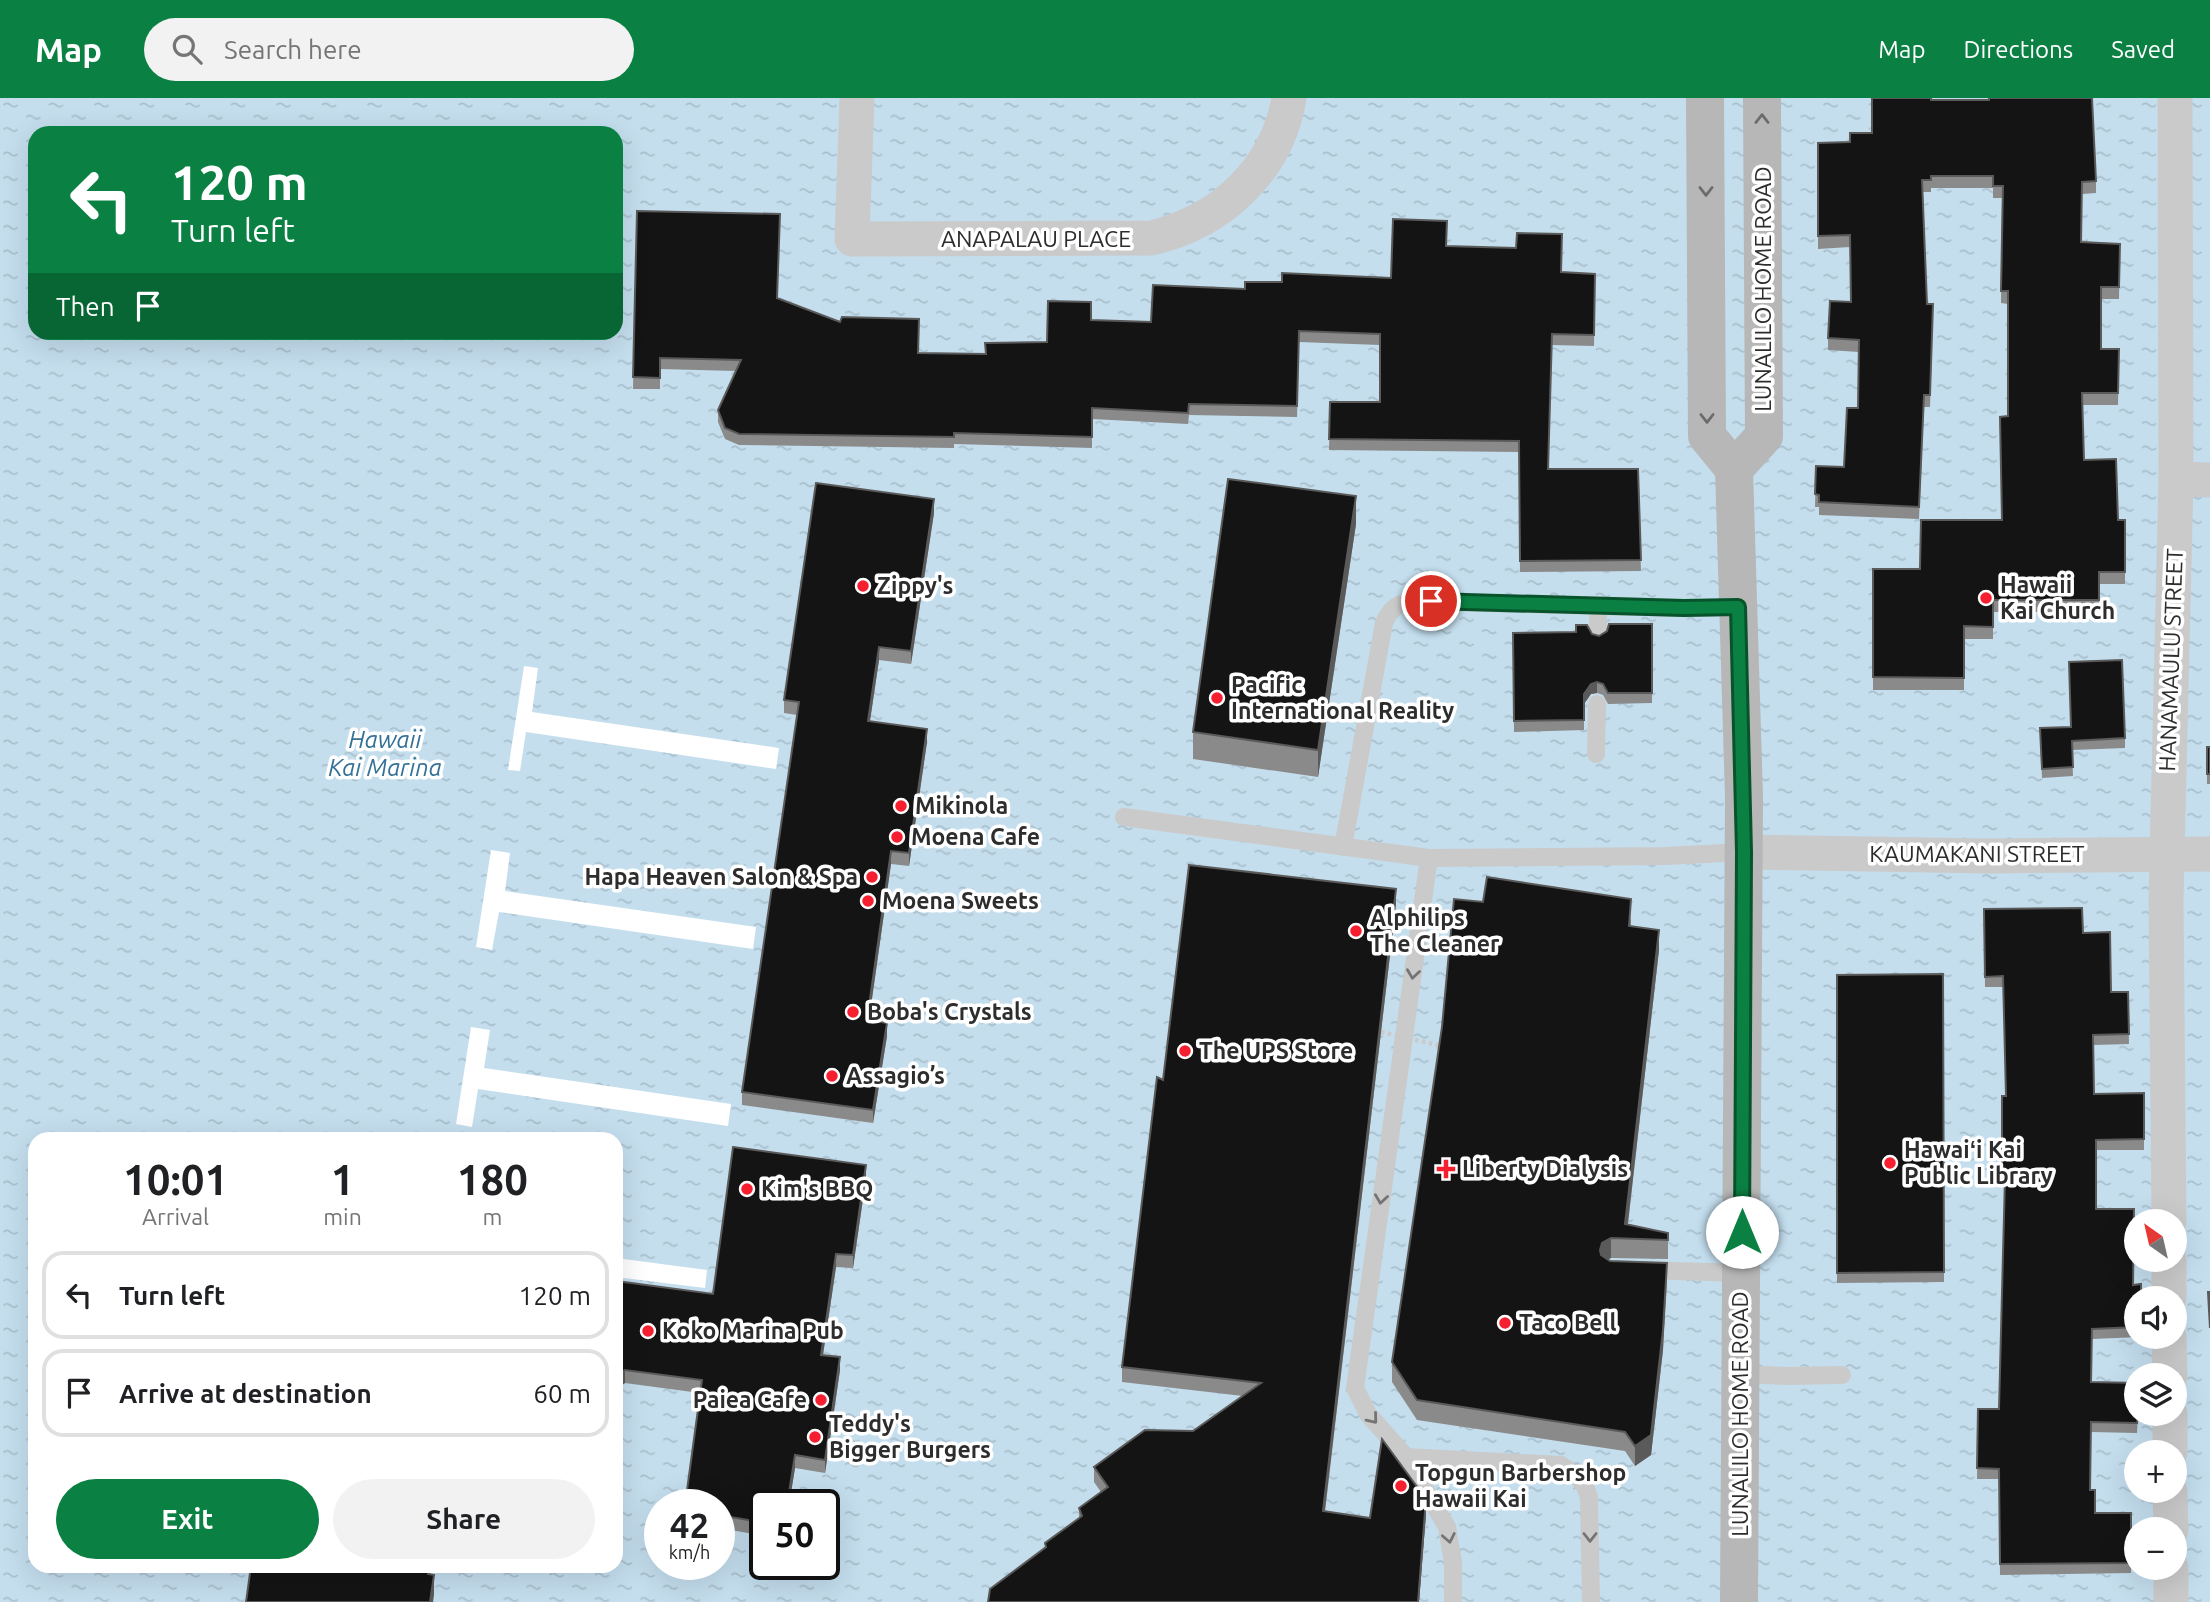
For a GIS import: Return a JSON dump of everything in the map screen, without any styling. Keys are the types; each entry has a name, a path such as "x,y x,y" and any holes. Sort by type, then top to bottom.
{"main road":[{"path":"1705,98 1707,436 1734,469"},
{"name":"LUNALILO HOME ROAD","path":"1739,1602 1744,852 1734,469 1763,436 1762,98"}],"street":[{"name":"ANAPALAU PLACE","path":"857,98 852,239 1151,238 1173,233 1194,225 1219,210 1252,179 1276,142 1289,98"},
{"name":"HANAMAULU STREET","path":"2169,1209 2167,854 2176,479 2175,98"},
{"path":"2176,479 2210,480"},
{"name":"KAUMAKANI STREET","path":"1744,852 1989,856 2210,854"},
{"path":"2171,1580 2171,1602"}],"lane":[{"path":"1343,847 1384,623 1388,612 1397,605 1410,601 1738,607"},
{"path":"1598,606 1598,635"},
{"path":"1596,754 1597,704"},
{"path":"1124,817 1429,858 1667,856 1744,852"},
{"path":"1429,858 1355,1388 1368,1414 1406,1457 1447,1527 1453,1562 1453,1602"},
{"path":"1623,1270 1741,1273"},
{"path":"1742,1374 1842,1375"},
{"path":"1406,1457 1561,1465 1572,1470 1584,1484 1590,1501 1591,1602"}],"path":[{"path":"1381,1032 1442,1046 1445,1038"}],"water":[{"name":"Hawaii Kai Marina","path":"0,98 2210,98 2210,1602 0,1602"}],"pier":[{"path":"524,666 538,668 532,712 779,748 776,769 526,732 520,771 508,770"},
{"path":"491,850 510,853 505,891 756,927 753,949 499,912 492,950 476,947"},
{"path":"471,1027 490,1030 484,1068 731,1104 728,1126 478,1089 472,1127 456,1124"},
{"path":"623,1259 707,1270 705,1288 623,1278"}],"building":[{"path":"1872,98 2092,98 2096,181 2082,182 2081,242 2120,244 2119,287 2101,287 2101,349 2119,349 2118,393 2082,393 2084,460 2116,459 2118,520 2125,520 2125,572 2099,572 2099,600 1993,600 1993,627 1964,626 1964,678 1873,677 1873,569 1920,569 1921,520 2002,520 2000,417 2008,416 2008,291 2001,291 2003,186 1993,186 1993,176 1931,176 1931,180 1922,180 1927,304 1933,304 1930,395 1924,395 1919,507 1819,502 1819,495 1815,494 1816,466 1844,467 1847,408 1858,408 1859,340 1828,338 1830,301 1851,302 1850,235 1818,236 1818,143 1850,142 1850,133 1872,133"},
{"path":"637,211 780,214 777,298 840,322 842,317 919,319 918,353 986,354 985,343 1047,342 1048,301 1091,302 1091,320 1151,322 1153,285 1245,289 1245,282 1282,282 1282,273 1391,278 1393,219 1447,221 1446,246 1516,248 1517,233 1562,234 1561,272 1595,274 1594,335 1552,334 1548,469 1638,469 1641,560 1520,561 1519,441 1329,439 1330,402 1380,402 1380,334 1299,331 1297,406 1189,404 1188,413 1092,408 1092,437 954,433 954,437 739,434 725,428 718,410 741,360 660,358 660,378 633,377"},
{"path":"1228,479 1356,496 1318,750 1193,732"},
{"path":"816,483 934,499 911,651 879,647 868,721 927,729 909,853 891,851 867,1020 887,1023 873,1110 742,1092 799,702 784,700"},
{"path":"1609,624 1652,624 1652,693 1608,693 1603,684 1597,682 1591,684 1584,694 1584,720 1514,721 1513,633 1576,632 1576,625 1587,625 1592,634 1599,636 1607,631"},
{"path":"2122,660 2125,738 2072,741 2073,767 2042,769 2040,728 2071,727 2069,662"},
{"path":"2207,747 2210,747 2210,774 2207,774"},
{"path":"1189,865 1396,889 1323,1511 1370,1518 1382,1439 1426,1499 1418,1602 988,1602 990,1589 1082,1516 1079,1508 1108,1487 1094,1467 1145,1430 1193,1431 1261,1383 1122,1367 1157,1077 1163,1080"},
{"path":"1487,877 1631,899 1629,926 1659,930 1625,1224 1668,1233 1668,1240 1611,1238 1602,1243 1600,1250 1601,1255 1610,1261 1667,1263 1663,1330 1651,1435 1635,1446 1625,1432 1417,1400 1392,1362 1442,1027 1454,899 1483,902"},
{"path":"2082,908 2083,933 2110,932 2111,992 2128,992 2129,1034 2093,1035 2094,1094 2144,1093 2144,1139 2096,1140 2096,1209 2124,1209 2124,1272 2133,1272 2133,1285 2141,1284 2141,1286 2124,1286 2124,1328 2092,1329 2091,1382 2124,1383 2124,1423 2091,1422 2090,1490 2095,1490 2095,1513 2131,1513 2131,1517 2124,1517 2124,1563 2000,1564 1999,1469 1977,1468 1978,1409 1999,1409 2005,1177 2002,1177 2002,1096 2006,1096 2003,976 1985,977 1984,909"},
{"name":"Hawaiʻi Kai Public Library","path":"1943,974 1944,1272 1837,1273 1837,975"},
{"path":"733,1147 866,1165 853,1255 836,1254 821,1355 840,1357 825,1460 795,1455 790,1489 749,1489 749,1520 735,1518 735,1489 687,1489 702,1380 623,1371 623,1282 713,1294"},
{"path":"2208,1292 2210,1292 2210,1328"},
{"path":"250,1573 434,1575 430,1602 246,1602"}],"place":[{"name":"Zippy's","path":"863,586"},
{"name":"Hawaii Kai Church","path":"1986,598"},
{"name":"Pacific International Reality","path":"1217,698"},
{"name":"Mikinola","path":"901,806"},
{"name":"Moena Cafe","path":"897,837"},
{"name":"Hapa Heaven Salon & Spa","path":"872,877"},
{"name":"Moena Sweets","path":"868,901"},
{"name":"Alphilips The Cleaner","path":"1356,931"},
{"name":"Boba's Crystals","path":"853,1012"},
{"name":"The UPS Store","path":"1185,1051"},
{"name":"Assagio’s","path":"832,1076"},
{"name":"Hawaiʻi Kai Public Library","path":"1890,1163"},
{"name":"Liberty Dialysis","path":"1446,1169"},
{"name":"Kim's BBQ","path":"747,1189"},
{"name":"Taco Bell","path":"1505,1323"},
{"name":"Koko Marina Pub","path":"648,1331"},
{"name":"Paiea Cafe","path":"821,1400"},
{"name":"Teddy's Bigger Burgers","path":"815,1437"},
{"name":"Topgun Barbershop Hawaii Kai","path":"1401,1486"}],"route":[{"path":"1431,601 1738,607 1744,797 1742,1232"}]}
